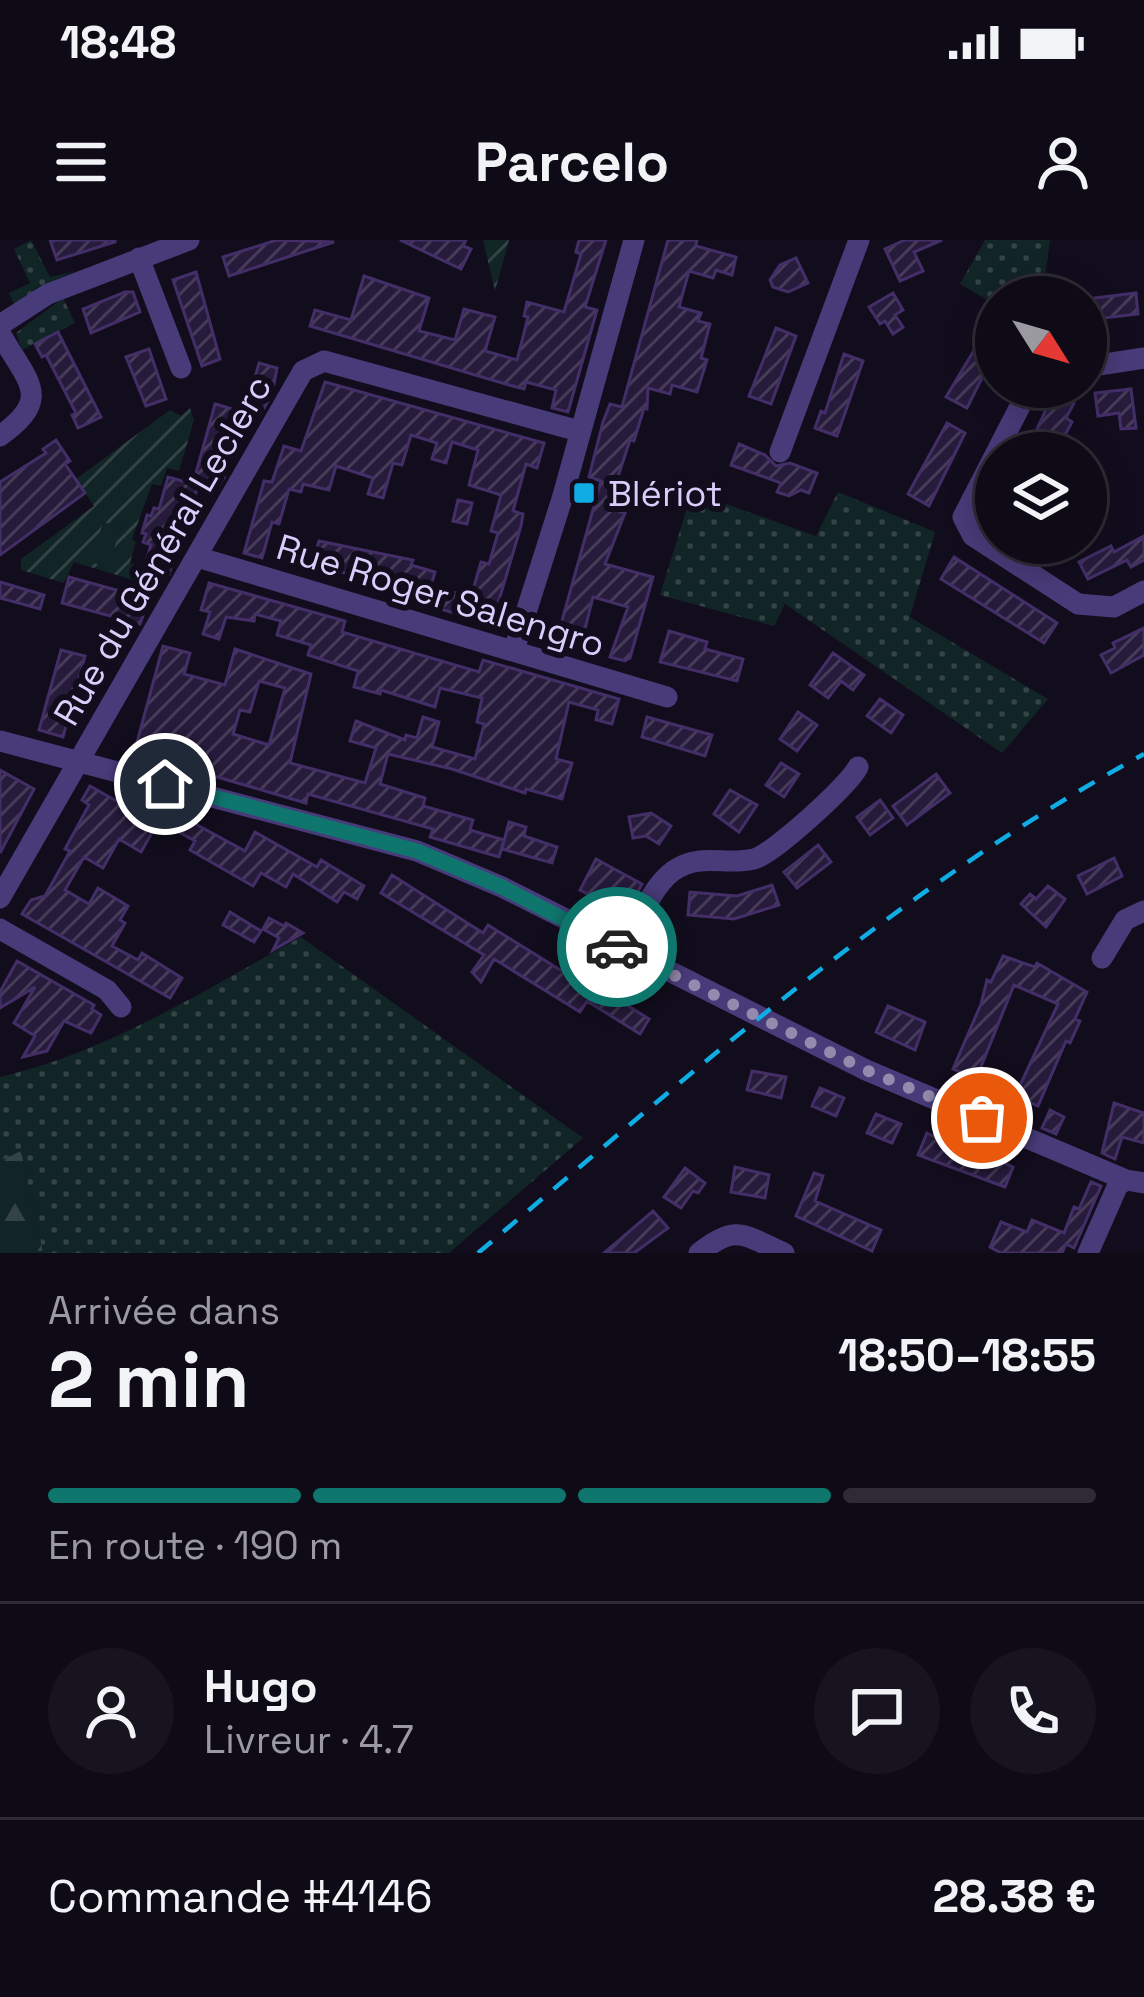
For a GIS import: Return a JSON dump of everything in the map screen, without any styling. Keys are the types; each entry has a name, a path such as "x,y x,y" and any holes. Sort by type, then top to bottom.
{"street":[{"path":"0,436 24,419 34,395 0,328 47,294 189,240"},
{"path":"514,650 562,499 634,240"},
{"path":"780,452 860,240"},
{"path":"139,258 181,368"},
{"path":"1107,364 1144,358"},
{"name":"Rue du Général Leclerc","path":"0,898 303,371 324,361 579,431"},
{"path":"1019,408 963,517 973,536 1078,604 1114,607 1144,591"},
{"name":"Rue Roger Salengro","path":"196,557 667,697"},
{"path":"0,741 417,851 502,887 866,1070 1135,1181"},
{"path":"625,951 656,888 676,869 705,858 762,856 845,786 858,766"},
{"path":"1102,958 1125,920 1144,911"},
{"path":"0,929 107,990 122,1007"},
{"path":"1088,1253 1118,1185 1135,1181"},
{"path":"699,1253 723,1234 742,1234 784,1253"}],"green space":[{"path":"31,240 50,277 76,271 38,287 15,307 9,293 30,283 14,249"},
{"path":"483,240 509,240 495,291"},
{"path":"985,240 1050,240 1045,276 975,276 975,293 960,284"},
{"path":"63,298 75,323 22,350 16,333"},
{"path":"190,408 194,420 179,471 167,468 161,486 152,484 132,539 136,542 130,563 167,574 159,588 74,562 64,583 21,570 21,559 94,506 76,479 170,410 181,416","holes":["103,522 121,527 108,567 91,562"]},
{"path":"692,492 816,536 838,492 935,532 910,617 1048,699 1002,753 785,604 774,626 660,595"},
{"path":"102,522 121,527 109,568 90,562"},
{"path":"301,937 583,1138 449,1253 43,1253 21,1152 0,1161 0,1077 117,1036"},
{"path":"21,1151 43,1253 0,1253 0,1161"}],"building":[{"path":"50,240 115,240 115,242 57,260"},
{"path":"277,240 334,242 229,276 223,257"},
{"path":"400,240 466,240 463,246 471,249 461,269"},
{"path":"579,240 606,240 585,307 597,310 568,412 552,408 556,390 526,382 524,389 310,326 315,310 351,320 364,276 429,298 419,331 455,340 464,309 495,317 485,351 517,360 527,302 564,312 581,254 576,252"},
{"path":"668,240 697,240 696,246 736,257 732,275 716,270 713,278 689,271 679,307 701,313 698,321 710,324 701,358 707,360 697,392 672,385 670,394 648,388 647,409 634,441 630,440 610,501 622,504 620,512 625,513 605,564 653,577 630,658 625,661 610,657 628,607 593,597 580,649 556,642 601,481 589,477 603,422 610,404 622,407"},
{"path":"905,240 942,240 914,252 923,271 900,281 885,249"},
{"path":"796,258 808,283 788,292 773,287 770,280 780,265"},
{"path":"196,272 220,359 202,366 173,280"},
{"path":"133,292 140,312 91,333 83,309"},
{"path":"893,293 903,310 895,315 903,327 893,334 869,307"},
{"path":"1136,293 1138,314 1107,318 1107,296"},
{"path":"776,328 796,336 771,404 749,396"},
{"path":"58,332 101,417 78,428 72,415 76,413 46,355 42,357 35,344"},
{"path":"149,349 166,399 146,406 126,357"},
{"path":"975,349 975,392 967,408 946,397"},
{"path":"844,354 863,361 837,436 815,428 821,411 825,413"},
{"path":"259,363 277,368 264,408 248,404"},
{"path":"325,382 544,443 537,468 526,464 513,511 523,514 521,526 492,624 430,606 435,587 471,597 481,562 489,564 498,533 491,531 501,495 469,485 478,450 452,442 446,463 432,459 437,443 411,435 402,465 393,463 383,498 368,494 373,478 336,466 329,490 303,484 301,492 289,489 279,524 272,522 262,558 244,553 264,481 272,482 284,446 301,451"},
{"path":"1131,389 1136,428 1121,429 1119,413 1098,416 1097,408 1107,408 1107,392"},
{"path":"215,404 243,412 224,478 216,491 198,486 169,574 144,567 151,545 143,542 147,515 159,509 168,477 193,484"},
{"path":"1047,408 1071,408 1066,432 1036,432"},
{"path":"947,423 965,433 929,506 908,494"},
{"path":"56,440 70,461 65,464 85,493 0,555 0,482 46,453 43,449"},
{"path":"739,444 765,455 776,466 790,463 817,473 809,493 801,490 789,496 777,492 781,483 731,465"},
{"path":"458,500 472,503 467,524 453,521"},
{"path":"1144,536 1144,560 1131,567 1127,560 1088,579 1080,564 1107,564 1107,548 1111,546 1114,552"},
{"path":"319,541 413,560 411,565 435,572 428,596 312,564"},
{"path":"954,557 1057,623 1044,643 941,579"},
{"path":"69,577 149,599 140,624 62,603"},
{"path":"0,582 44,595 40,609 0,598"},
{"path":"209,583 345,621 342,632 479,672 483,660 619,699 612,724 596,720 598,710 569,702 556,759 572,763 562,799 388,754 380,784 425,798 423,806 473,820 470,830 504,840 499,857 430,837 433,829 308,794 306,803 159,760 158,764 133,757 163,646 190,653 184,674 225,685 235,649 311,674 290,763 365,783 376,748 350,741 356,721 405,740 406,735 417,738 423,717 439,722 432,747 475,759 484,724 477,722 482,698 440,688 435,707 354,687 358,671 308,655 311,645 277,635 281,621 255,614 254,621 226,617 219,639 203,634 210,612 201,610","holes":["259,681 285,688 269,745 233,734 240,710 250,712"]},
{"path":"1144,628 1144,655 1111,673 1101,655 1115,648 1113,643"},
{"path":"669,631 707,642 705,649 743,659 737,681 660,662"},
{"path":"61,650 85,656 63,737 39,730"},
{"path":"833,653 864,675 853,690 841,681 828,698 810,685"},
{"path":"880,699 903,715 891,733 867,716"},
{"path":"798,712 817,725 797,751 780,739"},
{"path":"647,717 712,735 705,756 642,737"},
{"path":"781,763 799,774 784,797 766,785"},
{"path":"0,770 34,789 0,853"},
{"path":"936,774 950,793 907,825 893,806"},
{"path":"90,786 157,824 141,852 119,839 103,868 84,857 65,890 89,904 98,888 128,906 112,946 138,960 142,953 182,978 170,998 22,914 31,900 45,896 70,851 65,849 89,805 82,800"},
{"path":"730,790 757,805 739,832 714,814"},
{"path":"880,800 893,818 870,835 857,817"},
{"path":"166,808 245,851 255,832 317,867 321,860 364,886 357,899 344,892 337,902 293,874 286,887 261,873 253,886 190,850 195,841 159,821"},
{"path":"651,813 671,826 659,844 646,836 633,838 629,817"},
{"path":"509,822 526,827 524,836 557,847 552,863 502,849"},
{"path":"818,845 831,862 797,888 784,872"},
{"path":"1114,858 1122,876 1087,894 1078,876"},
{"path":"596,859 642,884 626,913 580,890"},
{"path":"392,875 483,933 488,925 649,1019 640,1034 587,1001 580,1012 494,959 481,982 472,972 484,955 381,893"},
{"path":"772,885 779,905 734,919 688,915 690,892 737,896"},
{"path":"1048,886 1065,899 1046,927 1021,904 1030,894 1036,899"},
{"path":"230,912 261,931 254,942 223,925"},
{"path":"269,918 303,933 273,950 279,938 263,929"},
{"path":"1003,956 1035,967 1037,963 1087,992 1075,1019 1080,1021 1070,1043 1066,1041 1038,1106 1015,1096 1058,1004 1014,985 976,1079 953,1069 987,980 991,982"},
{"path":"17,961 94,1005 92,1009 101,1015 91,1033 64,1021 47,1051 23,1057 35,1036 14,1023 35,987 0,1008 0,992"},
{"path":"888,1006 925,1022 915,1050 876,1032"},
{"path":"752,1071 786,1077 781,1098 747,1090"},
{"path":"820,1088 844,1098 836,1116 812,1106"},
{"path":"1114,1103 1144,1113 1144,1143 1122,1137 1115,1159 1102,1153"},
{"path":"1050,1110 1064,1117 1056,1134 1042,1128"},
{"path":"876,1114 901,1124 892,1143 867,1133"},
{"path":"927,1133 985,1162 988,1156 1013,1167 1005,1187 918,1155"},
{"path":"735,1167 769,1175 765,1198 731,1192"},
{"path":"685,1168 705,1183 681,1208 664,1197"},
{"path":"814,1173 823,1176 815,1201 881,1230 872,1251 796,1216"},
{"path":"1091,1182 1101,1186 1074,1248 1066,1244 1062,1253 1001,1253 990,1247 1001,1222 1027,1232 1032,1220 1064,1233"},
{"path":"653,1211 668,1228 634,1253 604,1253"}],"railway":[{"path":"478,1253 718,1052 882,923 1054,806 1144,754"}],"way so far":[{"path":"617,947 866,1070 982,1118"}],"place":[{"name":"Blériot","path":"584,493"}],"route":[{"path":"165,784 417,851 502,887 617,947"}]}
